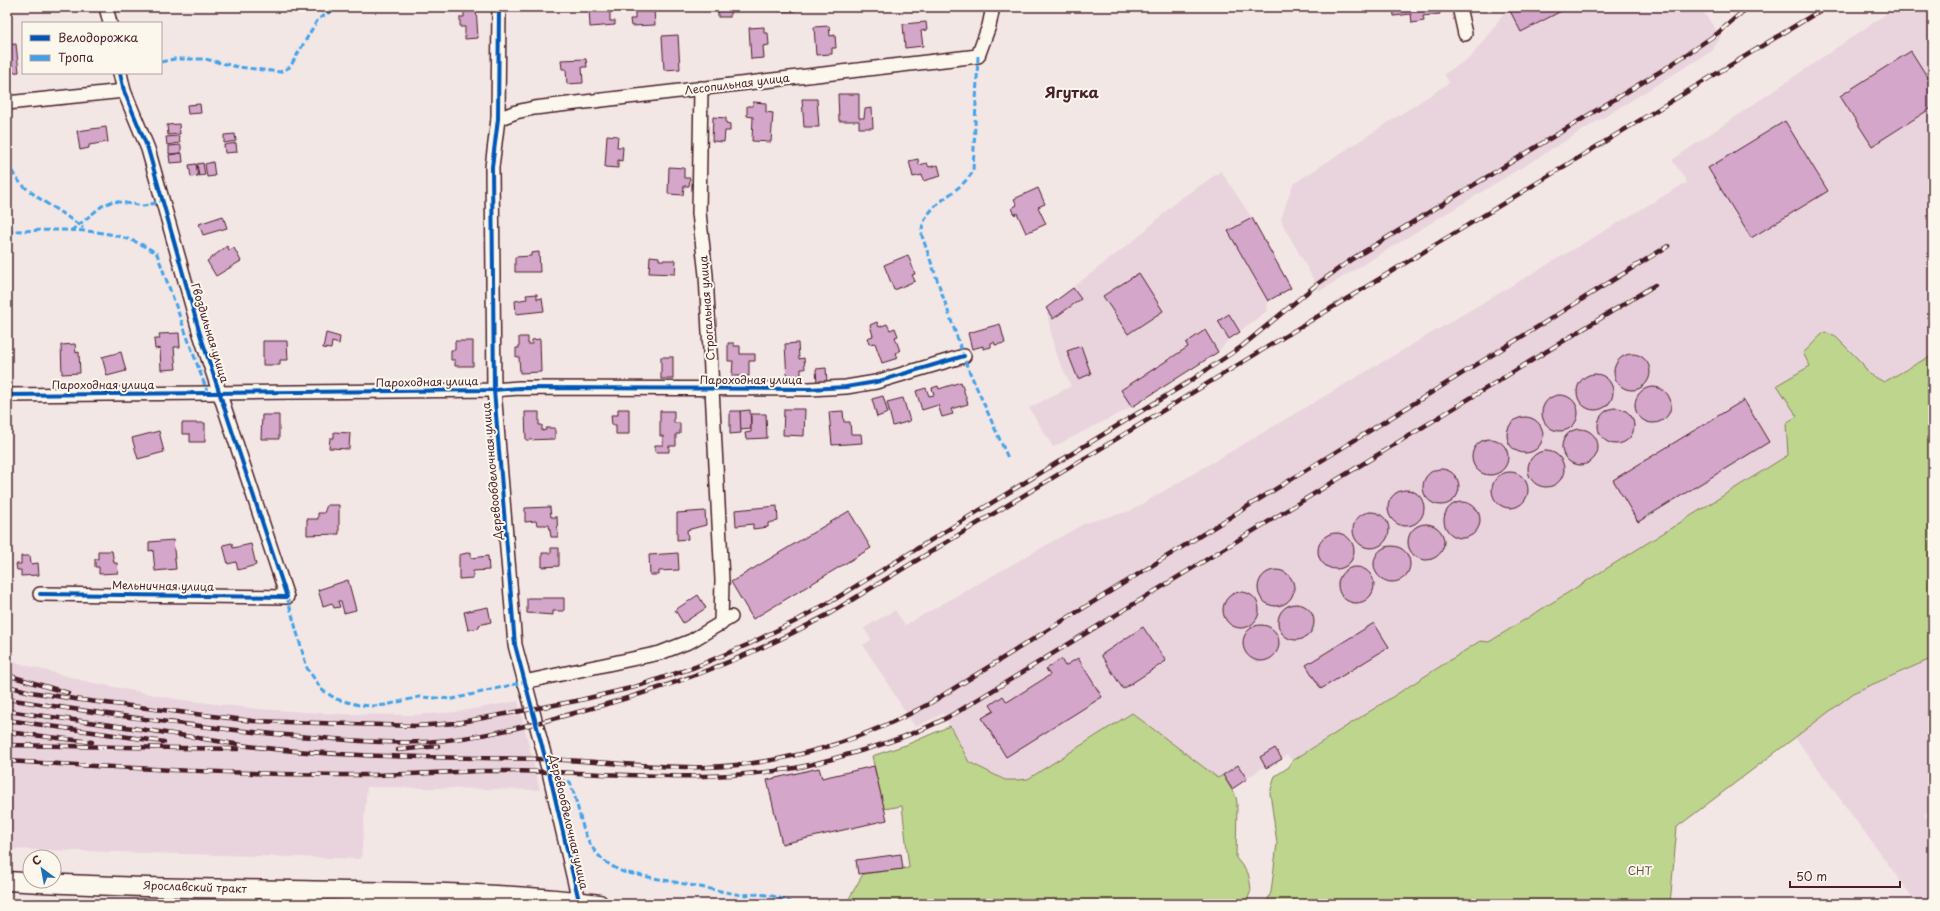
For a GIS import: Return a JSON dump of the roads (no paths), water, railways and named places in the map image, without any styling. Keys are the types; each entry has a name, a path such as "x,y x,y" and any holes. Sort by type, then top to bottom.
{"street":[{"path":"106,7 110,22"},
{"name":"Деревообделочная улица","path":"499,7 498,119 492,167 494,390 515,645 549,772 579,901"},
{"name":"Лесопильная улица","path":"498,119 516,112 534,108 978,56 989,26 993,7"},
{"path":"1459,7 1465,34"},
{"name":"Гвоздильная улица","path":"120,74 124,91 148,149 189,296 287,597"},
{"name":"Строгальная улица","path":"524,682 660,653 691,641 726,620 722,580 706,276 699,213 701,88"},
{"path":"7,103 124,91"},
{"name":"Пароходная улица","path":"7,395 220,394 494,390 519,388 712,389 846,387 876,382 964,356"},
{"name":"Мельничная улица","path":"40,594 287,597"},
{"name":"Ярославский тракт","path":"7,881 239,889 463,893 531,897 599,904"}],"railway":[{"path":"7,686 31,692 81,700 253,721 416,726 456,723 576,701 635,687 695,667 747,645 796,621 835,599 1187,383 1241,347 1316,285 1352,259 1666,68 1718,33 1748,7"},
{"path":"7,699 152,720 261,733 361,741 425,742 483,735 540,722 611,703 706,671 767,645 827,615 1826,7"},
{"path":"7,711 188,736 248,746 356,755 539,759 666,767 708,767 765,761 821,749 875,730 927,705 1668,246"},
{"path":"7,761 143,769 325,775 384,775 520,771 638,776 717,776 795,768 836,758 911,734 959,711 1655,285"},
{"path":"7,675 68,693"},
{"path":"7,720 164,742"},
{"path":"7,732 92,742"},
{"path":"7,745 238,749"},
{"path":"398,750 438,746"}],"district":[{"name":"Ягутка","path":"1072,93"}],"park label":[{"name":"СНТ","path":"1640,871"}]}
